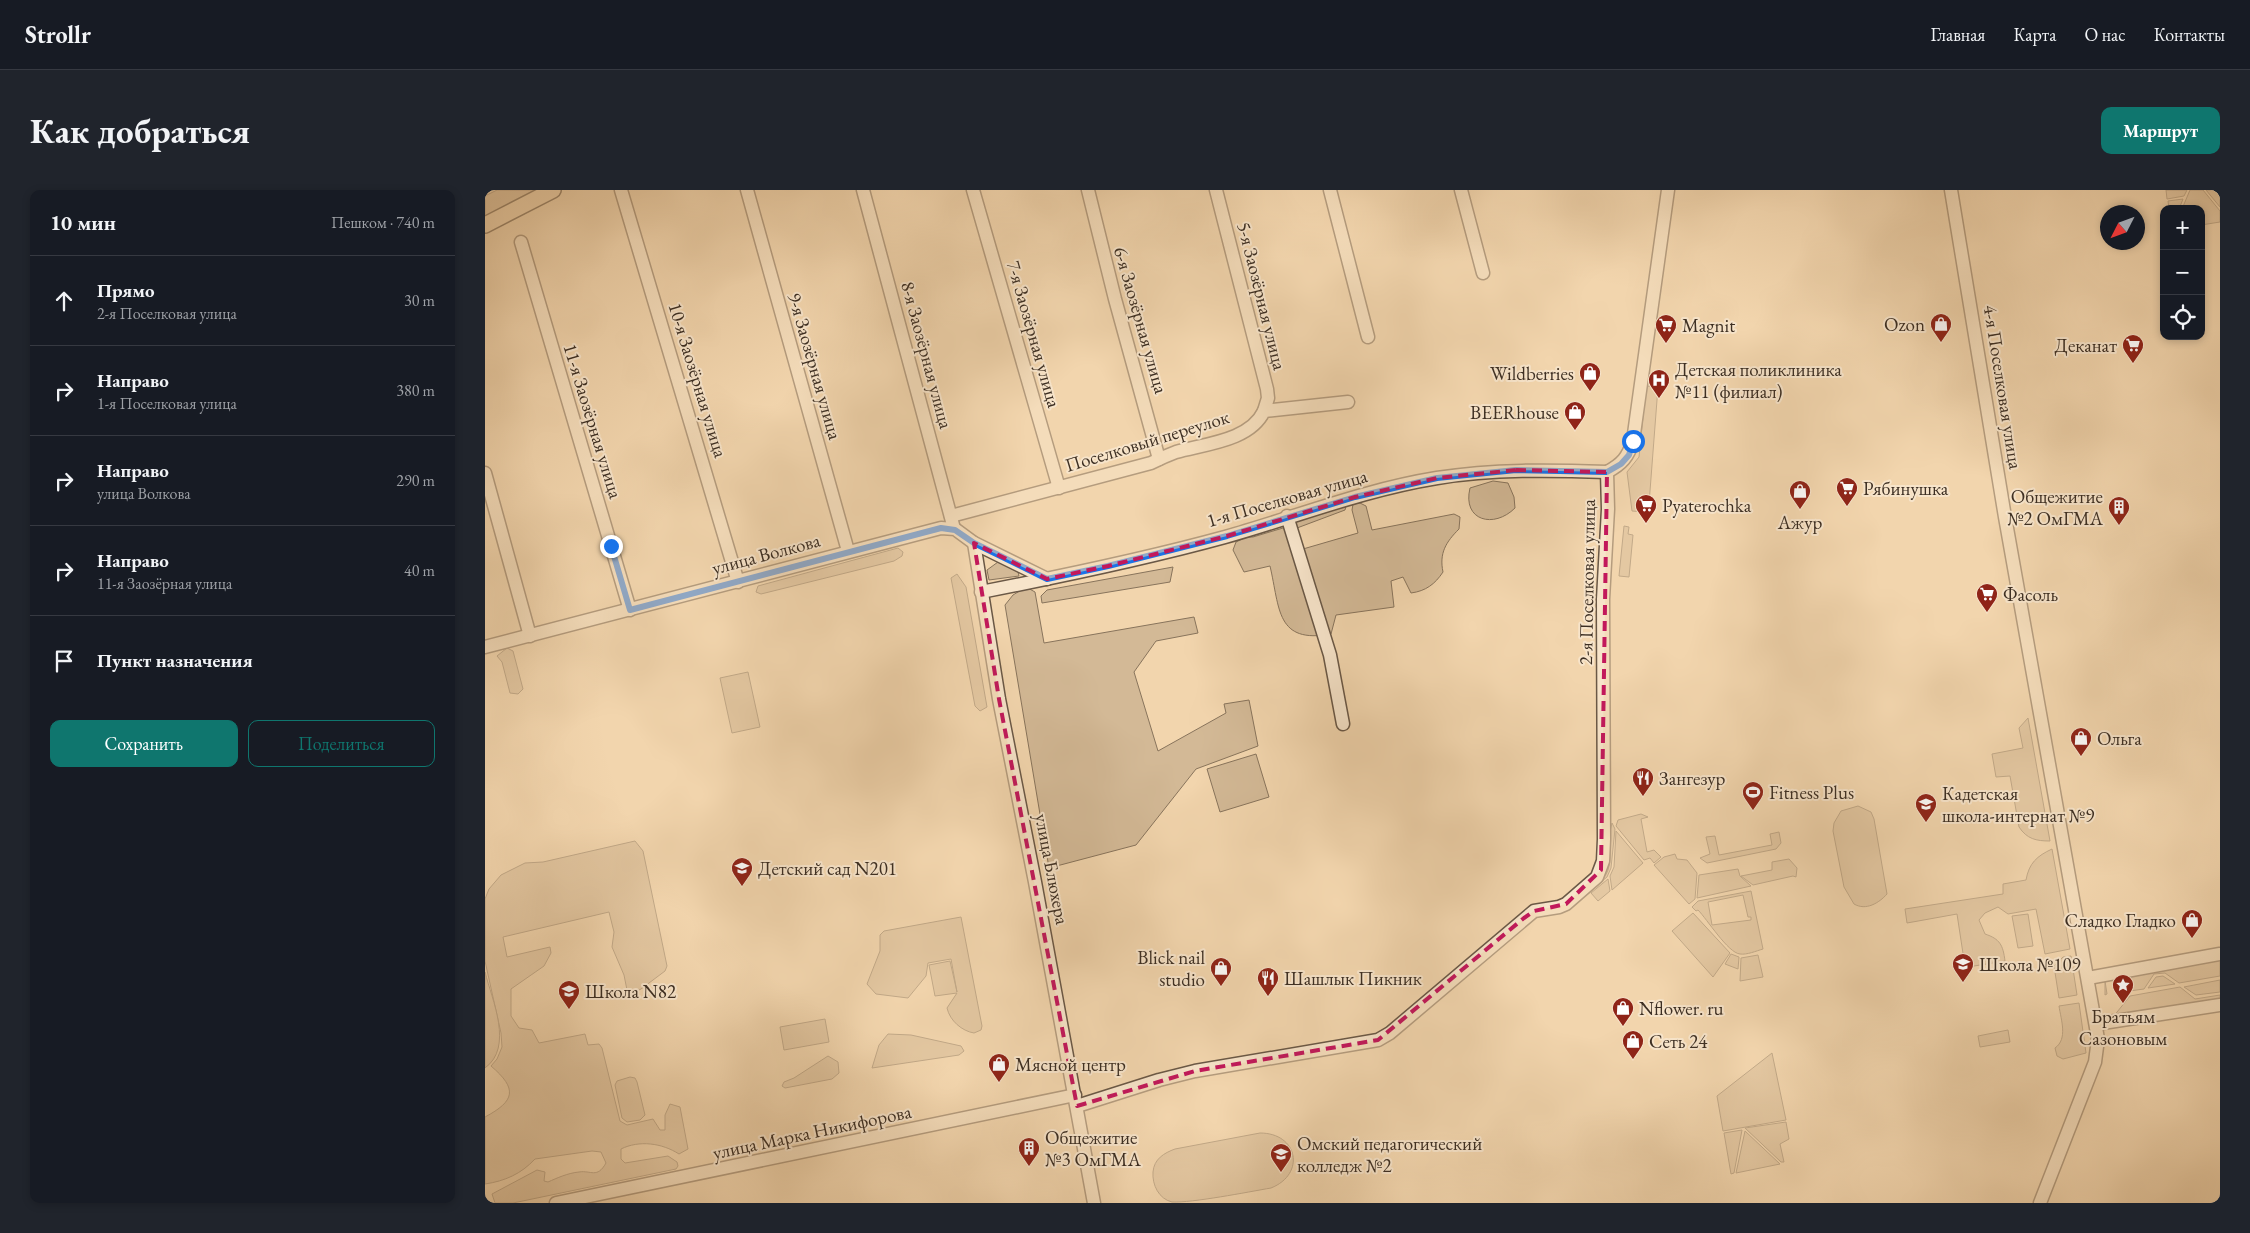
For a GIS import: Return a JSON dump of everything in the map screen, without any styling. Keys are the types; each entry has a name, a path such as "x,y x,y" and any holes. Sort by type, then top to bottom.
{"main road":[{"path":"485,225 553,190"}],"street":[{"name":"10-я Заозёрная улица","path":"621,190 739,582"},
{"name":"9-я Заозёрная улица","path":"747,190 848,551"},
{"name":"8-я Заозёрная улица","path":"863,190 955,530"},
{"name":"7-я Заозёрная улица","path":"973,190 1059,488"},
{"name":"6-я Заозёрная улица","path":"1087,190 1159,459"},
{"name":"5-я Заозёрная улица","path":"1216,190 1267,389 1268,398 1264,411"},
{"path":"1330,190 1368,338"},
{"path":"1461,190 1483,273"},
{"path":"1607,472 1621,464 1629,455 1633,441 1668,190"},
{"name":"4-я Поселковая улица","path":"1951,190 2005,517 2096,1024 2098,1048 2095,1062 2040,1203"},
{"name":"11-я Заозёрная улица","path":"521,242 630,610"},
{"path":"1264,411 1348,402"},
{"name":"Поселковый переулок","path":"951,516 1059,488 1234,436 1259,420 1264,411"},
{"name":"1-я Поселковая улица","path":"981,592 1108,566 1227,536 1287,516 1363,495 1437,478 1516,470 1607,472"},
{"name":"2-я Поселковая улица","path":"1076,1101 1195,1072 1378,1040 1390,1033 1533,911 1559,907 1579,893 1601,870 1605,839 1603,571 1608,509 1607,472"},
{"path":"485,473 530,636"},
{"path":"1287,516 1330,655 1343,724"},
{"name":"улица Волкова","path":"485,647 739,582 848,551 941,528 955,530"},
{"path":"955,530 974,543 1047,579"},
{"name":"улица Блюхера","path":"974,543 999,699 1094,1203"},
{"path":"2088,978 2220,954"},
{"path":"2096,1024 2220,1005"},
{"name":"улица Марка Никифорова","path":"556,1203 1076,1101"}],"highlighted area":[{"path":"1516,470 1607,472 1601,870 1566,904 1534,911 1524,918 1378,1040 1195,1071 1077,1106 999,699 974,543 1047,579 1108,566 1227,536 1355,497 1437,478"}],"shaded area":[{"path":"497,190 537,190 485,217 485,196"},
{"path":"2166,190 2187,190 2184,196 2167,199"},
{"path":"2190,190 2203,190 2220,211 2220,222 2205,224 2205,205 2184,205"},
{"path":"2206,190 2220,190 2220,207"},
{"path":"2183,199 2181,205 2168,205 2168,201"},
{"path":"1646,386 1658,387 1649,504 1644,512 1632,511 1627,472 1639,457"},
{"path":"1493,481 1508,483 1514,497 1515,508 1507,515 1489,520 1475,514 1471,508 1469,499 1470,488"},
{"path":"1360,503 1366,506 1372,530 1454,514 1460,517 1459,529 1447,543 1443,553 1443,572 1430,586 1421,591 1411,593 1403,577 1391,581 1394,607 1336,615 1331,634 1313,636 1300,634 1290,628 1279,609 1270,566 1244,572 1233,550 1236,542 1246,537 1253,537 1283,528 1296,518 1346,506 1345,510 1297,528 1303,549 1358,533 1352,510 1353,504"},
{"path":"1624,526 1629,527 1628,534 1633,535 1629,577 1619,576"},
{"path":"898,548 903,552 902,556 894,561 761,594 756,592 758,586"},
{"path":"998,562 1018,572 1019,576 989,580 987,570"},
{"path":"1173,567 1170,582 1042,603 1041,596 1047,590"},
{"path":"957,574 966,587 987,707 980,711 975,706 951,578"},
{"path":"1026,587 1035,592 1044,643 1194,617 1198,633 1156,641 1134,672 1158,751 1226,713 1224,704 1249,700 1258,746 1196,769 1136,845 1049,868 1005,605 1013,595"},
{"path":"507,648 513,651 523,689 518,694 510,693 502,662 497,656"},
{"path":"748,672 760,727 732,733 720,678"},
{"path":"2028,718 2050,841 2032,839 2022,831 2019,827 2010,776 1996,777 1992,754 2023,748 2019,728"},
{"path":"1256,754 1269,797 1220,812 1207,769"},
{"path":"1858,806 1871,812 1874,819 1887,894 1876,903 1863,907 1854,904 1844,887 1833,831 1834,823 1841,811"},
{"path":"1641,814 1648,817 1641,819 1647,852 1654,850 1661,857 1654,863 1650,858 1644,860 1616,826 1618,820"},
{"path":"1612,823 1615,829 1611,868 1607,877 1584,896 1589,889 1604,877 1608,870"},
{"path":"1616,831 1643,863 1612,890 1610,876 1614,867"},
{"path":"1779,832 1781,843 1776,849 1707,863 1700,858 1710,854 1706,837 1715,836 1719,855 1772,845 1770,834"},
{"path":"635,841 643,851 667,966 665,971 641,989 628,995 624,975 612,947 614,932 609,912 503,937 507,957 550,947 551,953 544,966 511,989 511,1016 519,1028 532,1030 539,1043 585,1034 588,1045 599,1044 602,1048 620,1121 627,1125 653,1119 660,1130 665,1130 665,1115 670,1104 680,1107 688,1149 679,1154 658,1145 635,1144 621,1149 621,1159 625,1163 668,1156 677,1162 678,1166 676,1169 513,1203 495,1203 492,1194 537,1170 545,1172 544,1181 548,1182 575,1173 594,1173 600,1171 606,1163 601,1152 592,1151 535,1159 524,1169 512,1176 485,1184 485,1117 502,1106 507,1100 509,1088 506,1081 491,1066 497,1059 502,1047 501,1033 485,961 485,899 489,889 501,875 525,863 543,862"},
{"path":"2052,849 2070,949 2045,954 2036,909 2008,914 1998,907 1985,913 1979,920 1985,934 2000,943 2005,961 1974,966 1964,960 1957,914 1907,923 1905,909 2003,894 2003,884 2026,880 2029,869 2035,861 2042,854"},
{"path":"1675,854 1677,859 1687,860 1697,873 1695,899 1689,904 1654,865 1664,857"},
{"path":"1789,859 1797,868 1796,877 1793,876 1753,885 1741,876 1772,870 1772,862"},
{"path":"1738,869 1740,876 1751,886 1697,898 1699,875"},
{"path":"1608,879 1610,891 1598,901 1591,893"},
{"path":"1751,891 1763,949 1746,954 1735,952 1724,942 1698,910 1696,911 1692,907 1698,901","holes":["1743,895 1748,917 1751,917 1751,920 1712,925 1708,902"]},
{"path":"1693,913 1730,953 1713,977 1672,931"},
{"path":"2028,914 2033,946 2018,948 2012,916"},
{"path":"961,917 982,1026 981,1030 974,1033 957,1025 949,1013 947,1008 957,993 935,996 929,965 950,961 957,992 951,959 928,963 926,976 908,998 876,994 867,984 880,951 880,935 884,931"},
{"path":"1731,954 1739,957 1738,969 1725,964"},
{"path":"1758,955 1763,977 1740,981 1741,958"},
{"path":"2071,956 2077,995 2059,998 2054,966 2063,957"},
{"path":"2220,958 2220,976 2179,983 2165,973 2154,974 2144,989 2129,991 2114,979 2105,981 2105,979"},
{"path":"485,972 496,1009 500,1036 494,1059 485,1068"},
{"path":"2163,976 2175,984 2148,988 2156,977"},
{"path":"2220,980 2220,992 2196,995 2184,987"},
{"path":"2180,987 2195,999 2220,995 2220,1001 2113,1017 2130,996"},
{"path":"2079,1003 2086,1053 2063,1059 2057,1056 2055,1048 2063,1034 2059,1006"},
{"path":"825,1019 829,1042 784,1050 780,1027"},
{"path":"2008,1030 2010,1042 1980,1047 1978,1036"},
{"path":"888,1034 911,1035 961,1046 964,1051 959,1055 872,1068 879,1045"},
{"path":"1772,1053 1786,1120 1723,1131 1717,1096"},
{"path":"828,1056 838,1062 839,1073 832,1079 785,1088 782,1086 784,1082 794,1078"},
{"path":"630,1077 635,1078 637,1082 645,1115 640,1120 627,1122 622,1118 615,1085 617,1081"},
{"path":"1786,1122 1789,1139 1780,1144 1784,1162 1781,1162 1745,1128"},
{"path":"1742,1130 1734,1173 1731,1174 1724,1133"},
{"path":"1745,1131 1780,1164 1736,1173"},
{"path":"1260,1133 1273,1135 1283,1140 1293,1155 1293,1164 1289,1174 1282,1182 1271,1188 1181,1202 1167,1200 1157,1191 1153,1177 1155,1163 1167,1152"}],"place":[{"name":"Ozon","path":"1941,343"},
{"name":"Magnit","path":"1666,344"},
{"name":"Деканат","path":"2133,364"},
{"name":"Wildberries","path":"1590,392"},
{"name":"Детская поликлиника №11 (филиал)","path":"1659,399"},
{"name":"BEERhouse","path":"1575,431"},
{"name":"Рябинушка","path":"1847,507"},
{"name":"Ажур","path":"1800,510"},
{"name":"Pyaterochka","path":"1646,524"},
{"name":"Общежитие №2 ОмГМА","path":"2119,526"},
{"name":"Фасоль","path":"1987,613"},
{"name":"Ольга","path":"2081,757"},
{"name":"Зангезур","path":"1643,797"},
{"name":"Fitness Plus","path":"1753,811"},
{"name":"Кадетская школа-интернат №9","path":"1926,823"},
{"name":"Детский сад N201","path":"742,887"},
{"name":"Сладко Гладко","path":"2192,939"},
{"name":"Школа №109","path":"1963,983"},
{"name":"Blick nail studio","path":"1221,987"},
{"name":"Шашлык Пикник","path":"1268,997"},
{"name":"Братьям Сазоновым","path":"2123,1004"},
{"name":"Школа N82","path":"569,1010"},
{"name":"Nflower. ru","path":"1623,1027"},
{"name":"Сеть 24","path":"1633,1060"},
{"name":"Мясной центр","path":"999,1083"},
{"name":"Общежитие №3 ОмГМА","path":"1029,1167"},
{"name":"Омский педагогический колледж №2","path":"1281,1173"}],"route":[{"path":"611,546 630,610 941,528 955,530 974,543 1047,579 1108,566 1227,536 1287,516 1355,497 1437,478 1516,470 1607,472 1621,464 1629,455 1633,441"}]}
